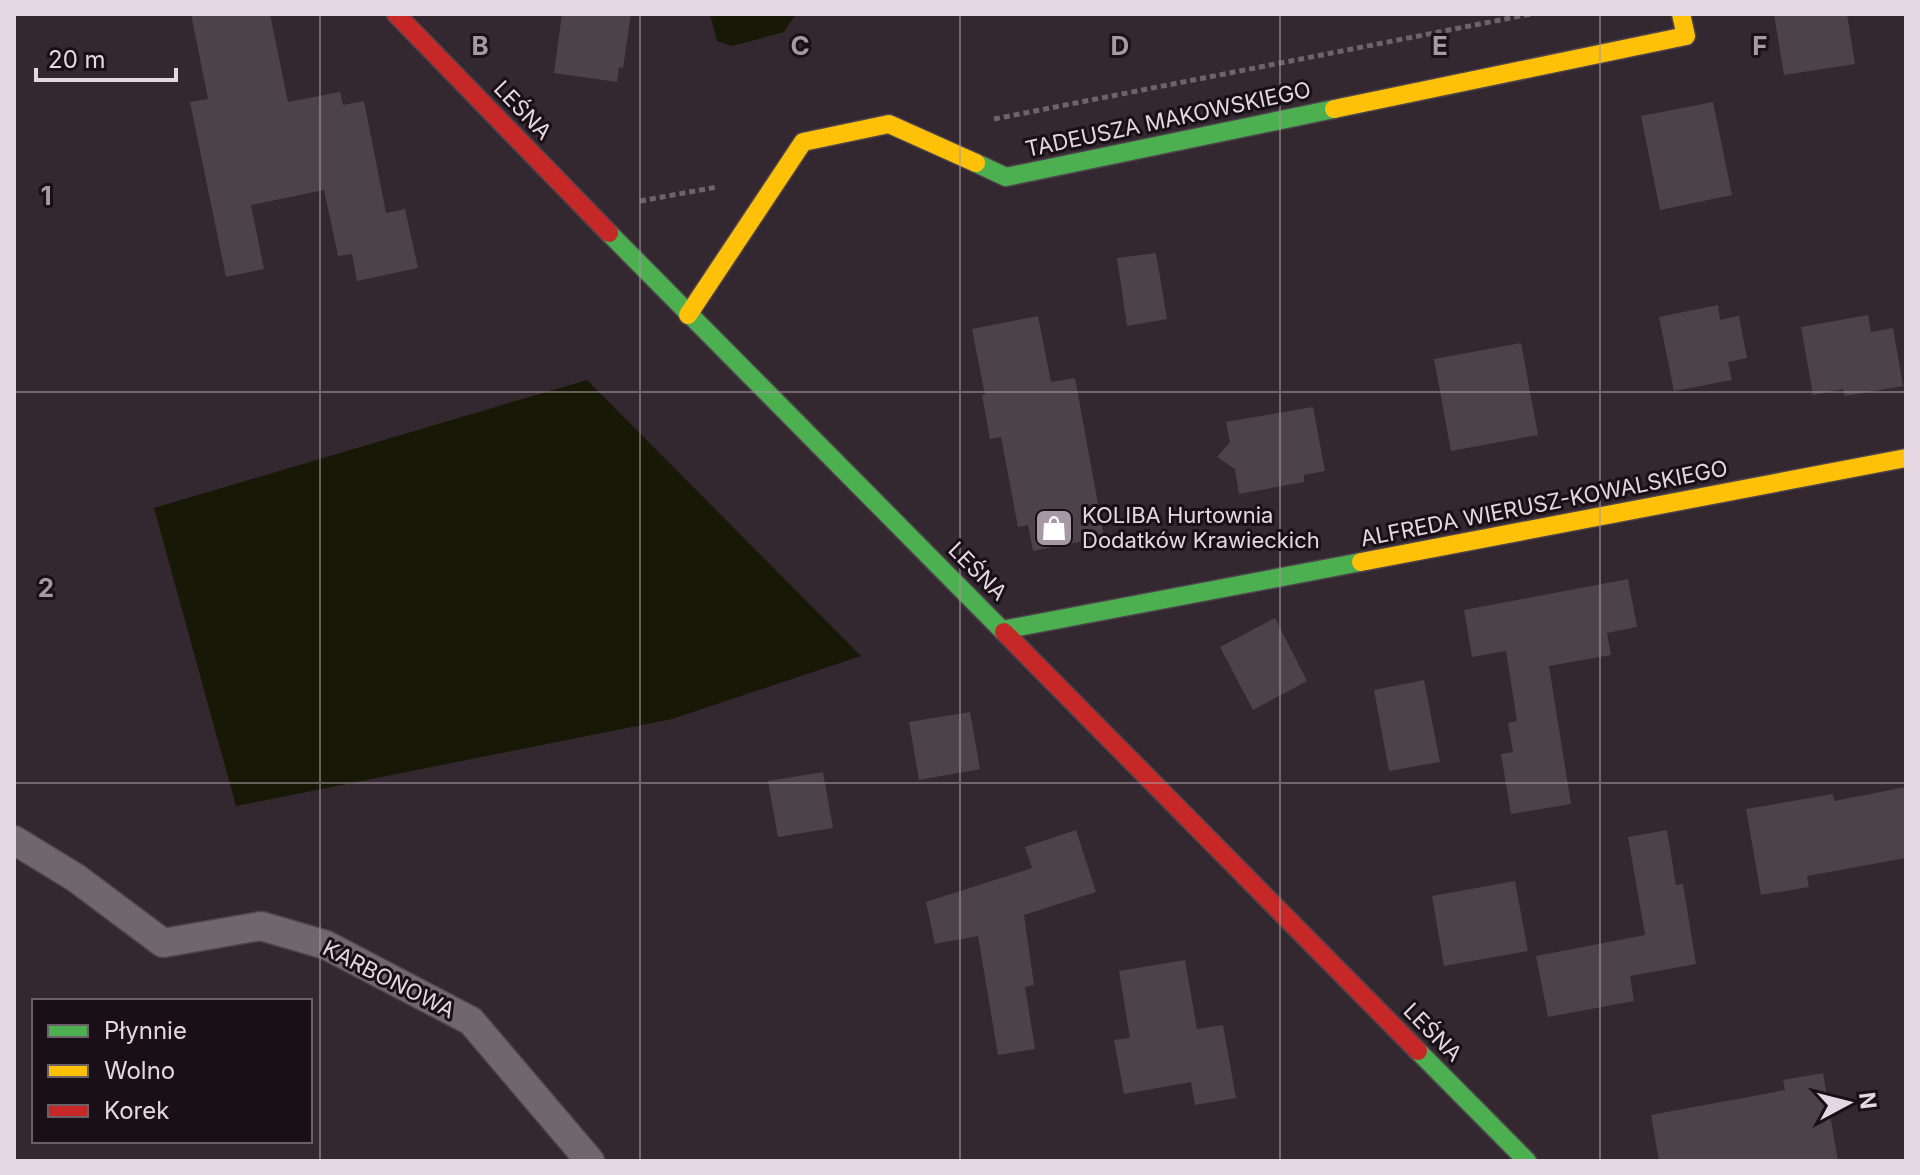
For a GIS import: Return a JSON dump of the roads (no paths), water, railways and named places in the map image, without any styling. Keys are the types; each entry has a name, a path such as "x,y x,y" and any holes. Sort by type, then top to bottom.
{"street":[{"name":"LEŚNA","path":"396,14 688,315 1527,1161"},
{"name":"TADEUSZA MAKOWSKIEGO","path":"688,315 803,142 889,124 1006,177 1686,36 1681,14"},
{"name":"ALFREDA WIERUSZ-KOWALSKIEGO","path":"1002,630 1906,458"}],"lane":[{"name":"KARBONOWA","path":"14,840 76,878 163,943 261,926 326,945 471,1021 590,1161"}],"place":[{"name":"KOLIBA Hurtownia Dodatków Krawieckich","path":"1054,528"}]}
